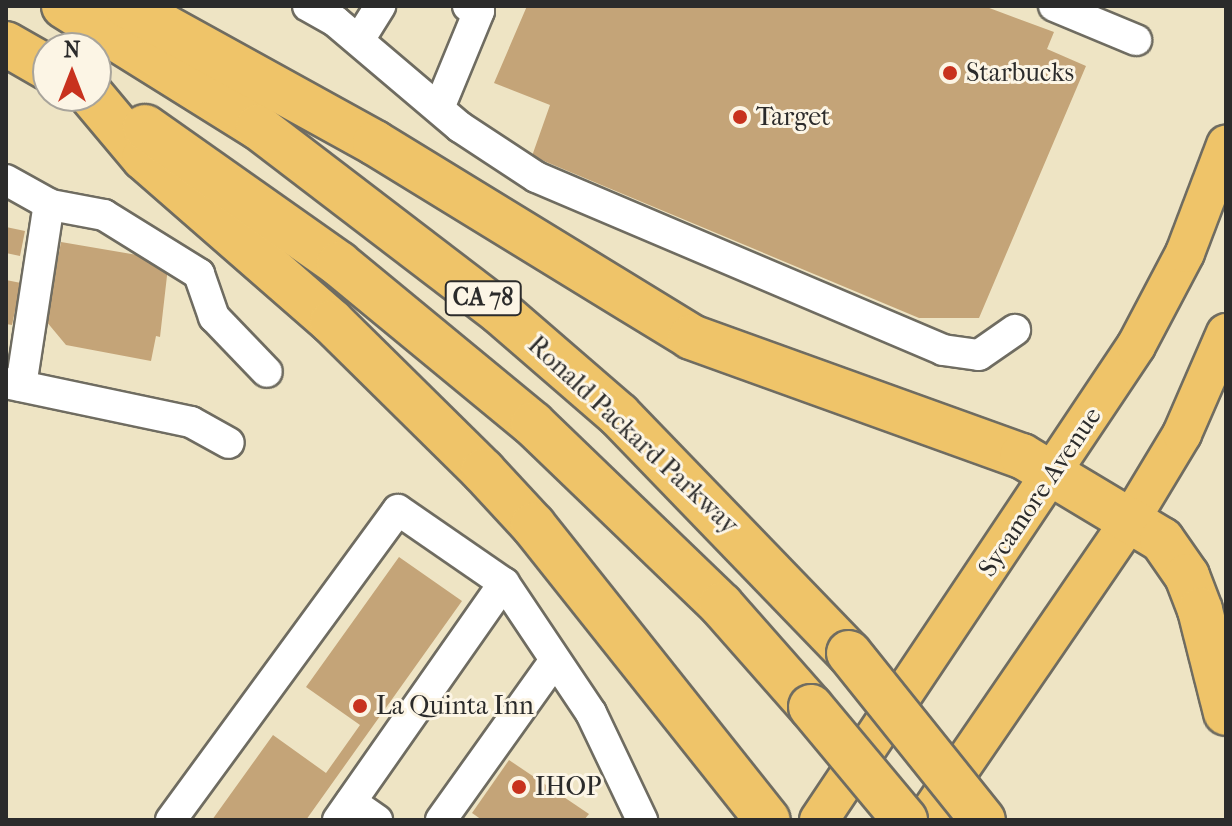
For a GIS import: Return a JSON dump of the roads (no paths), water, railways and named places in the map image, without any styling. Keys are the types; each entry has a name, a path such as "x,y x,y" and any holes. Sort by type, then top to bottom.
{"highway":[{"name":"Ronald Packard Parkway","path":"64,6 258,127 500,312 619,415 849,653 983,820"},
{"path":"127,6 375,143 691,337 1022,456 1162,540 1187,576 1226,713"},
{"path":"6,44 32,59"},
{"name":"CA 78","path":"112,108 220,178 425,331 620,503 811,707 905,820"},
{"path":"107,112 144,158 332,322 483,471 533,525 768,820"}],"main road":[{"name":"Sycamore Avenue","path":"819,820 1051,476 1143,332 1185,253 1226,145"},
{"path":"925,820 1129,522 1182,434 1226,333"}],"street":[{"path":"308,6 359,40 439,108 536,177 943,350 979,355 1015,330"},
{"path":"359,40 380,6"},
{"path":"439,108 479,11 468,6"},
{"path":"1054,6 1136,40"},
{"path":"6,180 49,204 104,215 199,274 214,317 267,372"},
{"path":"49,204 14,385 191,422 229,443"},
{"path":"171,820 398,510 504,583 591,713 642,820"},
{"path":"377,820 344,811 504,583"},
{"path":"441,820 555,660"}],"place":[{"name":"Starbucks","path":"950,73"},
{"name":"Target","path":"740,117"},
{"name":"La Quinta Inn","path":"360,706"},
{"name":"IHOP","path":"519,787"}]}
